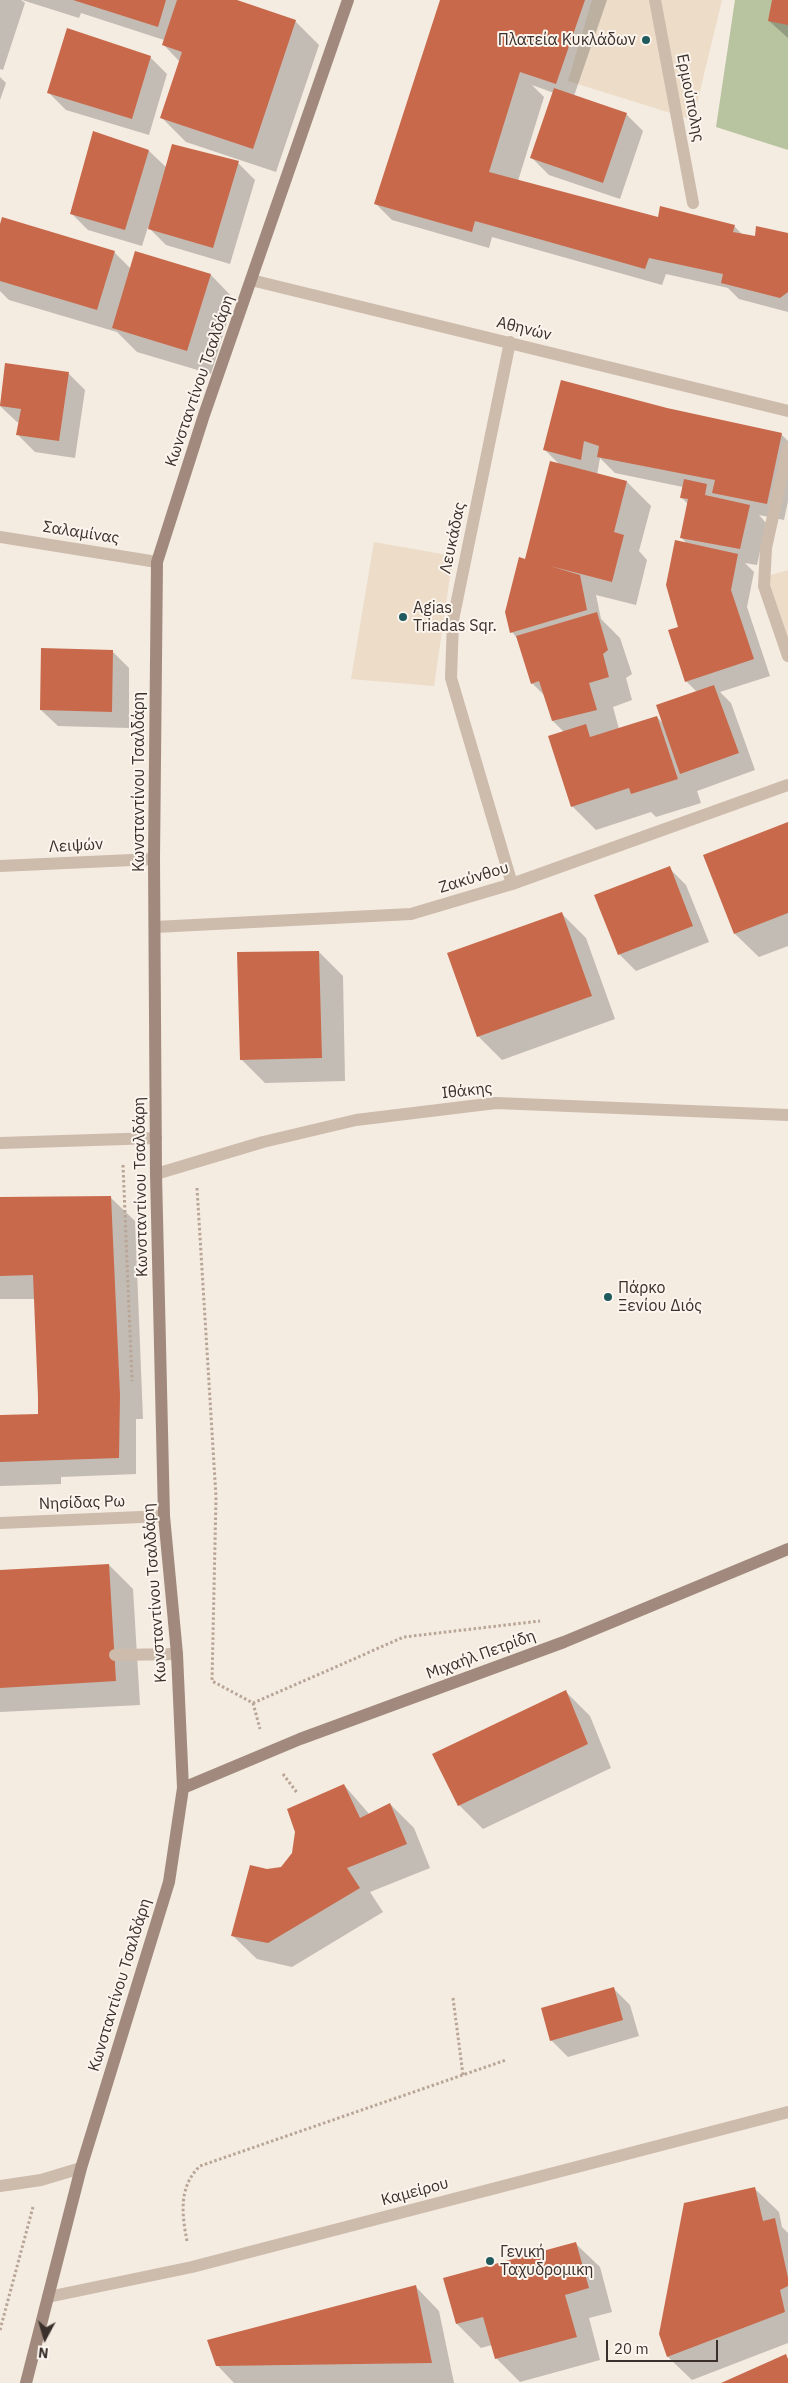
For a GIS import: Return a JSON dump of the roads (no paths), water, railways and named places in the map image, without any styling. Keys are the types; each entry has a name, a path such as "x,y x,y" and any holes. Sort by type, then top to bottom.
{"street":[{"name":"Κωνσταντίνου Τσαλδάρη","path":"26,2383 81,2168 169,1882 183,1788 177,1654 164,1516 156,1174 154,859 157,562 251,280 348,0"},
{"name":"Ερμούπολης","path":"655,0 693,203"},
{"name":"Αθηνών","path":"251,280 788,411"},
{"name":"Λευκάδας","path":"510,342 452,620 451,678 512,884"},
{"path":"788,448 766,548 764,586 788,656"},
{"name":"Σαλαμίνας","path":"0,537 157,562"},
{"name":"Ζακύνθου","path":"155,926 411,914 512,884 788,786"},
{"name":"Λειψών","path":"0,866 154,859"},
{"name":"Ιθάκης","path":"156,1174 263,1142 356,1120 496,1103 788,1115"},
{"path":"0,1144 156,1138"},
{"name":"Νησίδας Ρω","path":"0,1523 164,1516"},
{"name":"Μιχαήλ Πετρίδη","path":"183,1788 300,1739 564,1642 788,1549"},
{"path":"114,1655 177,1654"},
{"name":"Καμείρου","path":"48,2297 192,2267 788,2112"},
{"path":"0,2186 41,2180 81,2168"}],"place":[{"name":"Πλατεία Κυκλάδων","path":"646,40"},
{"name":"Agias Triadas Sqr.","path":"403,617"},
{"name":"Πάρκο Ξενίου Διός","path":"608,1297"},
{"name":"Γενική Ταχυδρομικη","path":"490,2261"}]}
